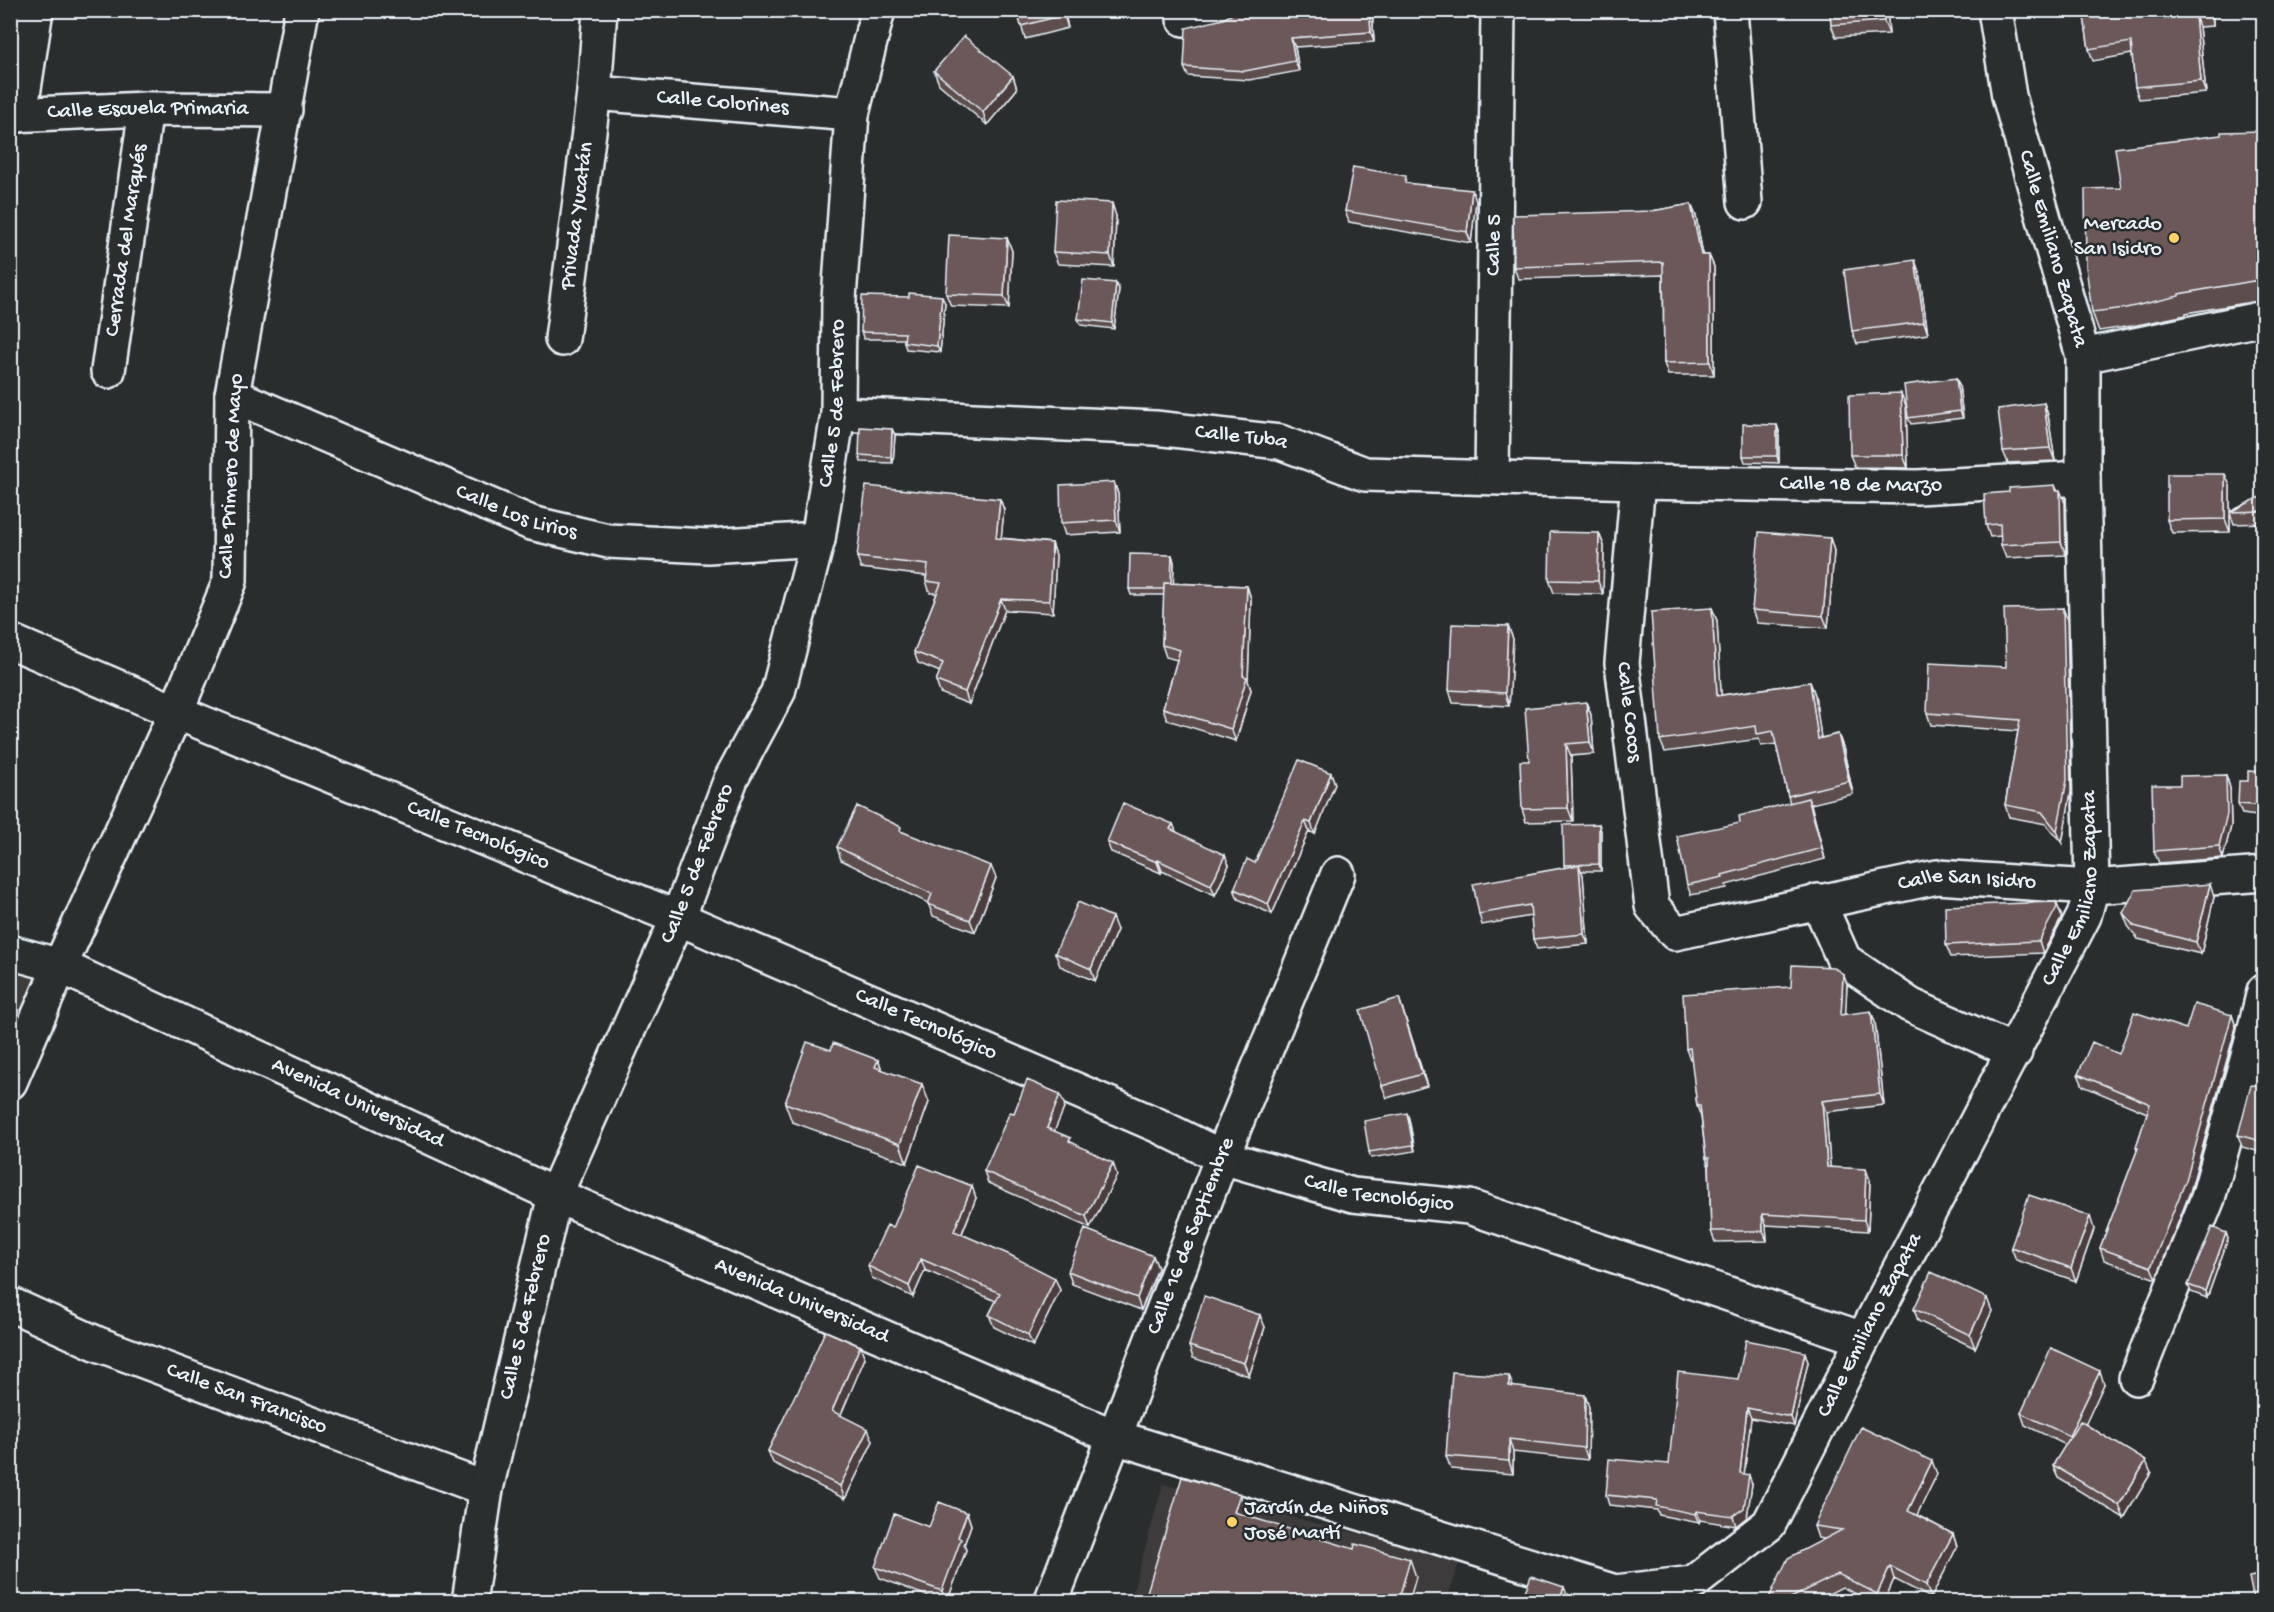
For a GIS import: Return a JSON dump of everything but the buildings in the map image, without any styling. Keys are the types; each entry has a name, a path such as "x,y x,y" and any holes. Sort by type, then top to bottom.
{"street":[{"path":"15,115 36,10"},
{"name":"Calle Primero de Mayo","path":"10,1083 60,966 177,712 230,581 232,395 302,10"},
{"name":"Privada Yucatán","path":"562,339 594,93 600,10"},
{"name":"Calle 5 de Febrero","path":"469,1602 486,1489 555,1195 678,918 730,779 778,692 818,539 838,414 839,299 852,114 878,10"},
{"path":"1184,19 1222,10"},
{"name":"Calle 5","path":"1492,477 1498,10"},
{"path":"1730,10 1745,202"},
{"name":"Calle Emiliano Zapata","path":"1614,1597 1693,1583 1769,1524 2084,916 2092,887 2083,478 2083,356 2009,96 1995,10"},
{"name":"Calle Colorines","path":"594,93 852,114"},
{"name":"Calle Escuela Primaria","path":"15,115 146,110 285,110"},
{"name":"Cerrada del Marqués","path":"108,371 146,110"},
{"path":"2083,356 2264,318"},
{"name":"Calle Los Lirios","path":"232,395 531,523 608,541 708,546 818,539"},
{"name":"Calle Tuba","path":"838,414 1155,428 1280,442 1365,474 1638,482"},
{"name":"Calle 18 de Marzo","path":"1638,482 1917,487 2083,478"},
{"name":"Calle Cocos","path":"1638,482 1622,663 1652,906 1675,933"},
{"name":"Calle Tecnológico","path":"10,641 678,918 1157,1125 1222,1157 1353,1195 1469,1207 1863,1339"},
{"name":"Calle 16 de Septiembre","path":"1051,1602 1222,1157 1338,874"},
{"name":"Calle San Isidro","path":"1675,933 1937,877 2092,887 2264,874"},
{"path":"1818,902 1844,960 1910,1005 2014,1052"},
{"name":"Avenida Universidad","path":"10,952 60,966 555,1195 1114,1437 1614,1597"},
{"path":"2136,1378 2208,1198 2264,991"},
{"name":"Calle San Francisco","path":"10,1304 98,1344 486,1489"}],"shaded area":[{"path":"10,970 35,977 11,1038"},
{"name":"Jardín de Niños José Martí","path":"1163,1484 1460,1560 1446,1601 1130,1602"}],"place":[{"name":"Mercado San Isidro","path":"2174,238"},
{"name":"Jardín de Niños José Martí","path":"1232,1522"}]}
